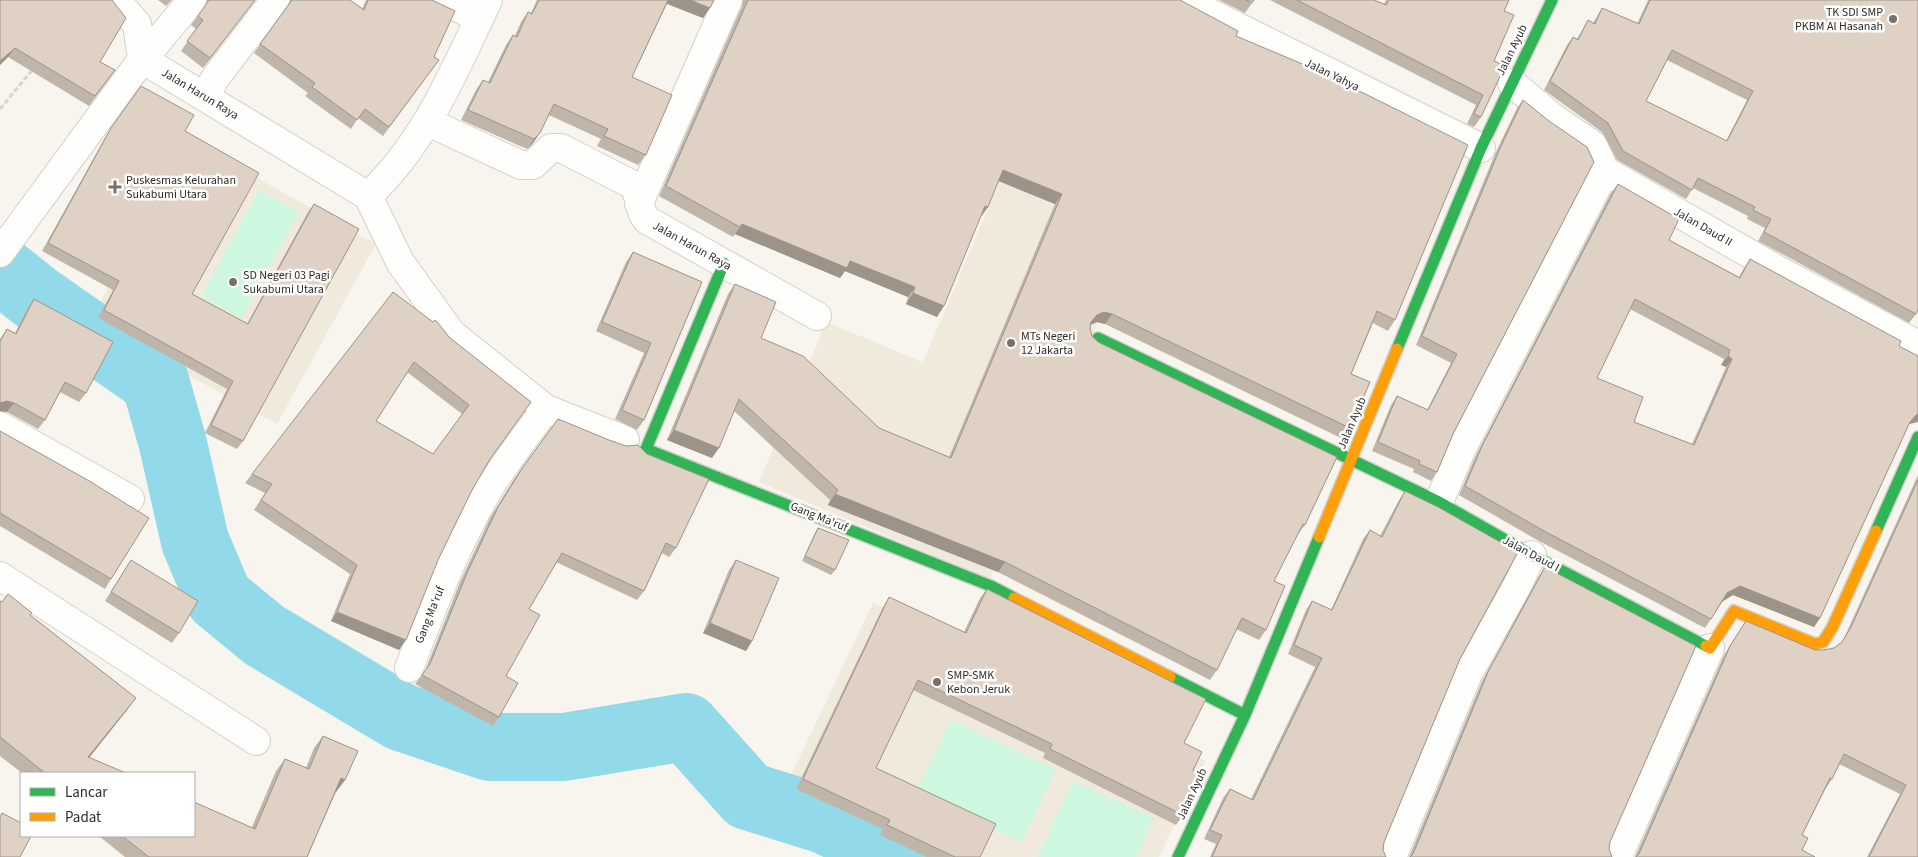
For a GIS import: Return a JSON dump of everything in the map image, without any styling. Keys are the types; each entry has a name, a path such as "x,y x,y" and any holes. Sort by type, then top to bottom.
{"street":[{"path":"116,0 137,24 142,59"},
{"path":"3,241 142,59 192,0"},
{"path":"204,97 216,77 276,0"},
{"path":"368,196 397,165 428,122 483,10 444,0"},
{"path":"639,203 728,0"},
{"name":"Jalan Yahya","path":"1184,0 1481,148"},
{"name":"Jalan Ayub","path":"1178,857 1245,715 1481,148 1552,0"},
{"name":"Jalan Harun Raya","path":"142,59 368,196"},
{"path":"1438,502 1462,448 1605,171 1593,145 1552,117 1512,83"},
{"name":"Jalan Harun Raya","path":"428,122 521,165 533,166 551,148 561,148 633,185 637,191 640,213 646,220 817,316"},
{"name":"Jalan Daud II","path":"1605,171 1778,270 1918,345"},
{"name":"Gang Ma'ruf","path":"368,196 400,262 452,334 546,409 991,586 1245,715"},
{"path":"635,444 724,263"},
{"name":"Jalan Daud I","path":"1098,338 1438,502 1532,555 1710,648"},
{"name":"Gang Ma'ruf","path":"409,668 435,600 476,513 491,485 546,409"},
{"path":"0,426 130,499"},
{"path":"1618,857 1710,648 1734,611 1815,644 1824,642 1911,470 1918,437"},
{"path":"1392,857 1468,674 1518,586 1532,555"},
{"path":"0,576 256,741"}],"path":[{"path":"0,109 17,92 39,61"}],"shaded area":[{"name":"MTs Negeri 12 Jakarta","path":"1036,95 1170,151 990,579 759,482 826,322 923,362"},
{"name":"SD Negeri 03 Pagi Sukabumi Utara","path":"189,140 376,244 277,424 90,321"},
{"name":"SMP-SMK Kebon Jeruk","path":"873,603 1205,761 1159,857 919,857 783,792"}],"green space":[{"path":"259,190 299,212 241,318 201,296"},
{"path":"951,720 1056,770 1021,842 916,792"},
{"path":"1073,781 1154,818 1136,857 1037,857"}],"building":[{"path":"0,0 112,0 126,18 100,62 115,70 95,96 15,48 0,61"},
{"path":"209,0 255,0 210,58 187,41 203,20 198,16"},
{"path":"292,0 350,0 364,10 368,0 432,0 455,11 434,57 439,60 389,127 365,109 357,120 312,87 315,83 260,44"},
{"path":"539,0 668,0 632,77 672,95 646,155 604,136 608,129 554,104 540,133 534,139 468,110 483,80 490,83 513,35 517,37 528,12 532,14"},
{"path":"690,0 714,0 710,8"},
{"path":"748,0 1180,0 1238,31 1236,36 1319,71 1468,145 1395,320 1377,311 1351,374 1370,382 1350,428 1112,314 1104,312 1097,315 1091,322 1092,336 1098,342 1337,457 1305,525 1303,524 1274,581 1285,586 1266,630 1242,618 1217,670 1005,562 835,494 838,490 739,399 719,448 674,430 735,284 776,302 761,338 803,356 879,428 951,458 1062,194 1003,170 988,207 985,206 944,306 913,293 915,287 850,261 847,268 742,224 740,227 666,186"},
{"path":"1297,0 1374,0 1386,5 1389,0 1509,0 1504,11 1514,15 1494,61 1505,66 1481,117 1474,114 1483,95"},
{"path":"1650,0 1918,0 1918,309 1916,314 1764,232 1771,219 1753,210 1755,207 1698,178 1692,190 1623,151 1608,123 1550,81 1573,37 1578,40 1588,20 1595,24 1602,8 1639,24","holes":["1672,50 1753,91 1727,141 1646,101"]},
{"name":"SD Negeri 03 Pagi Sukabumi Utara","path":"141,86 194,115 185,131 259,173 192,294 248,324 314,204 359,229 243,441 211,425 233,381 104,310 119,281 48,243 111,128"},
{"path":"1523,100 1549,121 1587,147 1594,162 1454,432 1437,472 1419,464 1420,461 1378,442 1397,396 1428,410 1457,354 1422,336 1501,146"},
{"path":"1618,184 1679,219 1669,240 1740,278 1750,259 1901,341 1899,346 1918,356 1918,414 1910,422 1820,618 1740,586 1727,593 1711,619 1546,532 1465,486 1482,446","holes":["1635,299 1730,350 1728,356 1732,359 1694,445 1634,422 1643,397 1597,378"]},
{"path":"633,252 702,282 644,420 622,410 651,343 602,322"},
{"path":"393,292 433,322 435,320 449,337 531,402 490,459 471,492 438,560 406,640 337,612 357,565 261,500 272,484 252,474","holes":["414,362 469,405 433,454 376,421"]},
{"path":"34,299 113,342 86,393 65,382 45,420 14,403 7,401 0,403 0,342 7,329 16,334"},
{"path":"558,419 626,446 638,445 647,454 709,479 676,548 666,543 644,591 562,553 529,609 540,615 506,676 518,683 499,717 422,675 430,664 467,573 498,507 523,467"},
{"path":"0,431 91,482 149,518 111,579 0,513"},
{"path":"1918,480 1918,857 1869,857 1906,785 1844,754 1802,835 1808,838 1802,850 1815,857 1636,857 1639,854 1730,646 1746,621 1815,650 1834,648 1842,642 1851,627"},
{"path":"1405,491 1438,507 1518,552 1460,659 1384,842 1383,850 1386,857 1212,857 1222,835 1210,830 1230,789 1253,800 1322,658 1294,645 1312,601 1332,610 1370,530 1382,537"},
{"path":"818,528 849,540 835,570 805,556"},
{"path":"131,560 198,601 179,633 111,592"},
{"path":"736,560 779,578 752,641 710,623"},
{"path":"1545,567 1696,646 1610,842 1609,849 1612,857 1410,857 1413,854 1488,672"},
{"path":"987,589 1206,699 1184,743 1202,752 1193,770 1202,775 1183,815 1050,749 1052,744 918,680 876,768 996,824 980,857 955,857 887,825 890,820 803,779 889,597 966,633"},
{"path":"8,594 32,613 30,615 136,698 88,757 124,772 44,772 0,737 0,601 2,602"},
{"path":"323,736 358,751 345,780 341,778 307,857 149,857 123,837 195,837 195,802 255,829 285,759 309,769"},
{"path":"2,813 20,822 20,837 30,837 20,857 0,857 0,817"}],"waterway":[{"path":"0,269 39,300 155,381 173,444 195,541 219,598 264,635 401,717 490,747 564,747 686,727 748,796 825,820 903,857"}],"traffic: fast":[{"path":"1397,349 1481,148 1552,0"},
{"path":"724,263 646,449 991,586 1014,598"},
{"path":"1098,338 1439,502 1532,555 1706,646"},
{"path":"1876,531 1918,437"},
{"path":"1178,857 1245,715 1319,537"},
{"path":"1170,677 1245,715"}],"traffic: slow":[{"path":"1319,537 1397,349"},
{"path":"1706,646 1710,648 1734,611 1815,644 1823,642 1832,628 1876,531"},
{"path":"1014,598 1170,677"}],"place":[{"name":"TK SDI SMP PKBM Al Hasanah","path":"1893,19"},
{"name":"Puskesmas Kelurahan Sukabumi Utara","path":"115,187"},
{"name":"SD Negeri 03 Pagi Sukabumi Utara","path":"233,282"},
{"name":"MTs Negeri 12 Jakarta","path":"1011,343"},
{"name":"SMP-SMK Kebon Jeruk","path":"937,682"}]}
